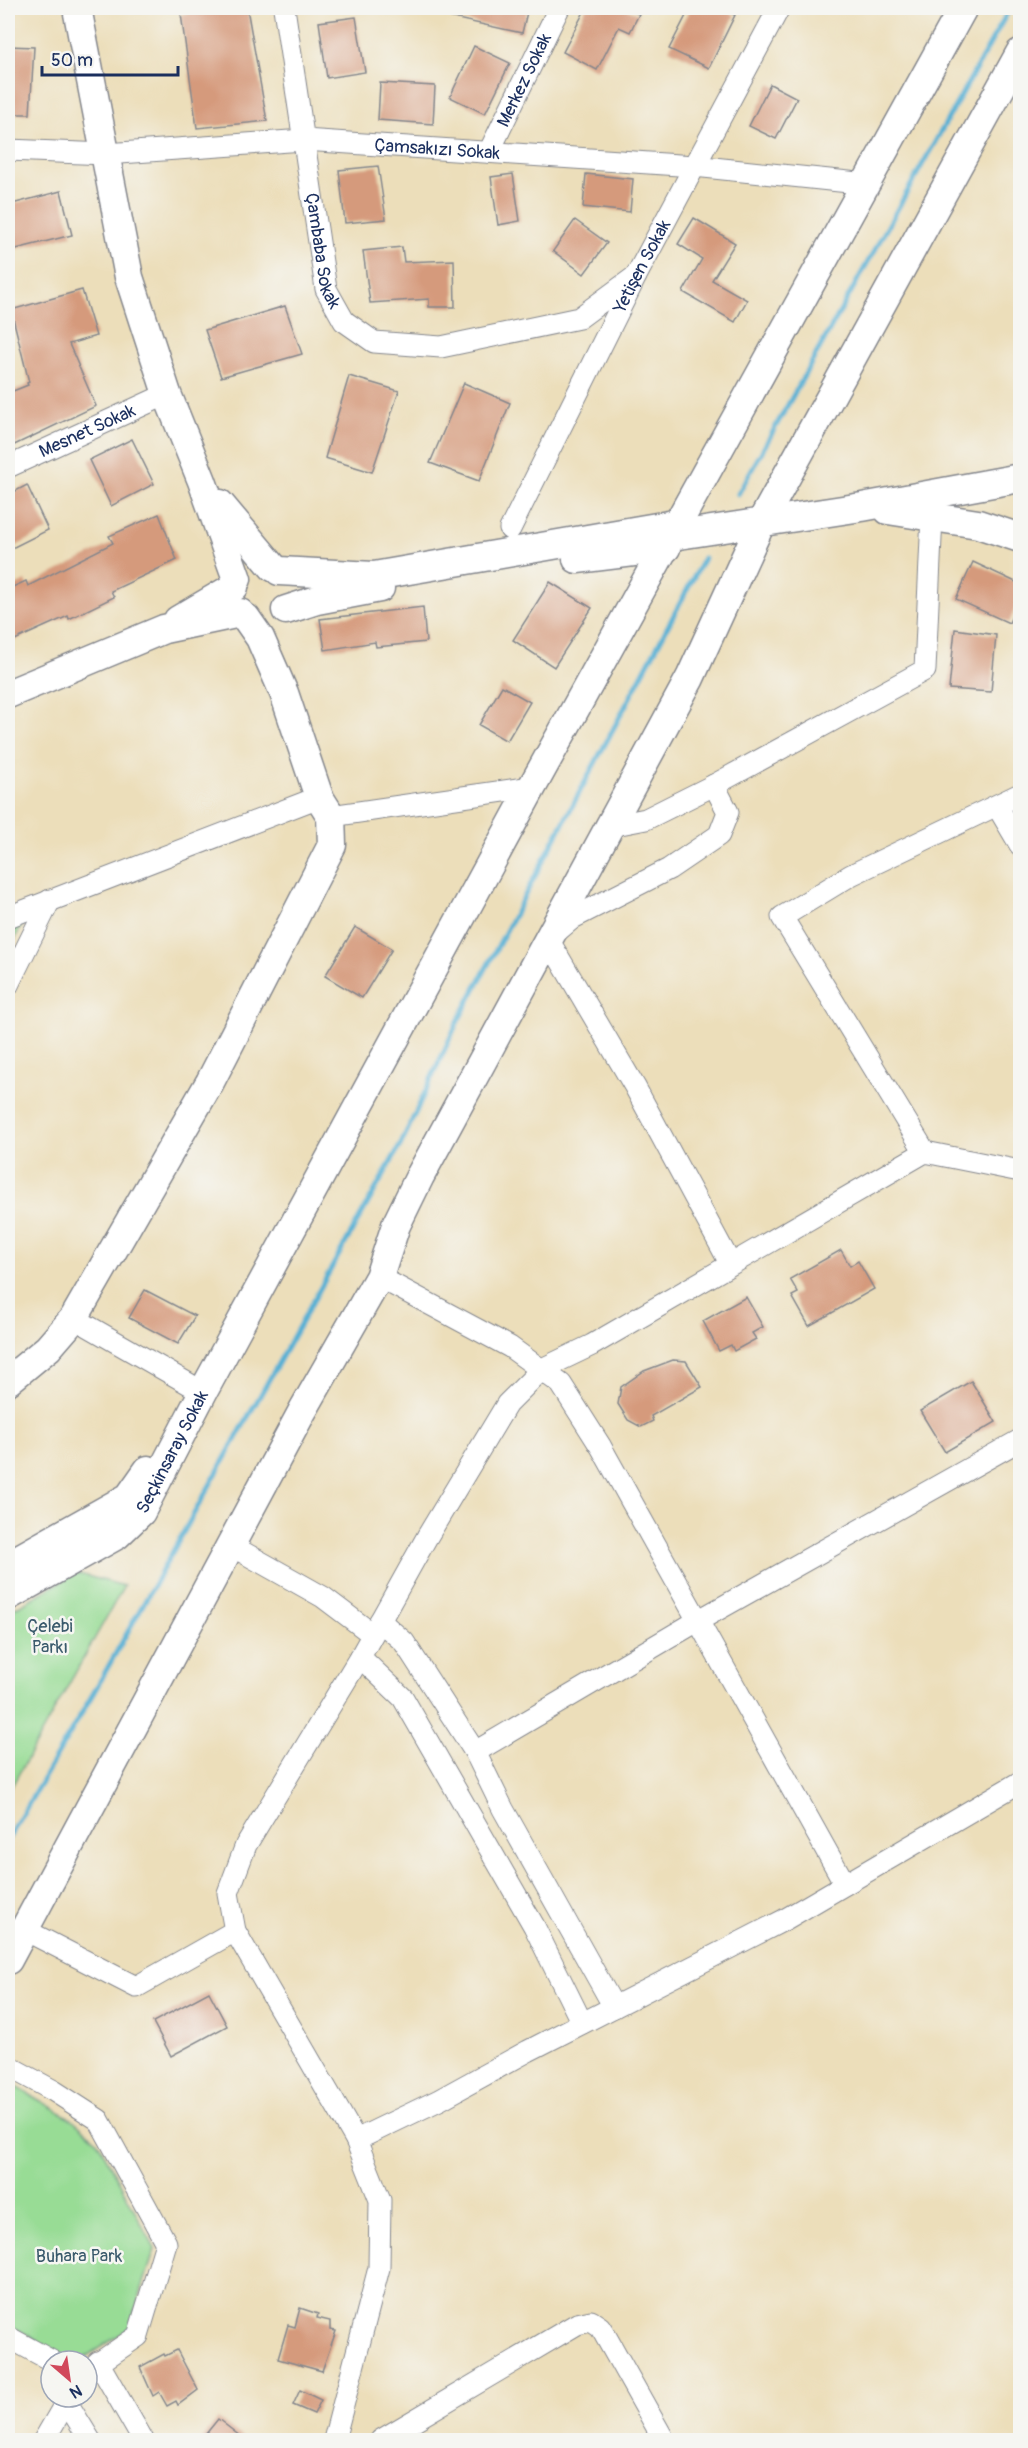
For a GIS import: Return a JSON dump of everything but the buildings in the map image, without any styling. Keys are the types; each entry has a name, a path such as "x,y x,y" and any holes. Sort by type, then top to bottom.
{"street":[{"path":"8,1382 48,1348 74,1318 210,1082 332,844 325,807 284,693 260,638 239,599 202,481 167,393 129,277 77,8"},
{"path":"89,61 98,8"},
{"name":"Çambaba Sokak","path":"284,8 326,289 345,321 374,342 441,348 579,318 636,276"},
{"name":"Merkez Sokak","path":"489,152 559,8"},
{"name":"Yetişen Sokak","path":"510,529 636,276 779,8"},
{"path":"74,1318 203,1392 532,787 868,184 963,8"},
{"path":"8,1960 303,1410 379,1277 396,1225 420,1176 690,678 762,521 1020,53"},
{"name":"Çamsakızı Sokak","path":"8,150 106,154 304,140 694,166 868,184"},
{"name":"Mesnet Sokak","path":"8,467 167,393"},
{"path":"239,599 263,623 317,600 431,577 762,521 862,507 1020,478"},
{"path":"202,481 256,551 276,569 290,589 291,596 283,613 277,647 284,693"},
{"path":"862,507 978,524 1020,538"},
{"path":"610,826 646,819 714,785 925,670 932,516"},
{"path":"239,599 249,568 257,566 374,576 672,536"},
{"path":"8,694 239,599"},
{"path":"548,939 573,918 669,869 719,835 728,812 714,785"},
{"path":"8,917 50,900 325,807 532,787"},
{"path":"925,1152 782,917 851,875 1020,794"},
{"path":"997,806 1020,845"},
{"path":"8,985 50,900"},
{"path":"548,939 635,1087 730,1263"},
{"path":"334,2440 379,2268 380,2200 356,2140 235,1931 228,1893 246,1845 360,1657 427,1537 507,1404 542,1369 592,1346 730,1263 925,1152 1020,1171"},
{"path":"379,1277 510,1347 561,1384 699,1620 845,1884"},
{"name":"Seçkinsaray Sokak","path":"8,1565 129,1497 203,1392"},
{"name":"Seçkinsaray Sokak","path":"8,1596 117,1535 141,1512 203,1392"},
{"path":"475,1752 699,1620 1020,1440"},
{"path":"232,1546 404,1642 475,1752 503,1809 614,2007"},
{"path":"360,1657 403,1698 534,1926 582,2023"},
{"path":"356,2140 439,2100 582,2023 784,1920 1020,1782"},
{"path":"23,1929 136,1987 235,1931"},
{"path":"8,2066 54,2091 99,2120 166,2243 138,2336 99,2363"},
{"path":"381,2440 577,2324 591,2322 600,2327 605,2335 664,2440"},
{"path":"8,2337 39,2354"},
{"path":"99,2376 143,2440"},
{"path":"44,2440 61,2409"},
{"path":"73,2409 90,2440"}],"green space":[{"path":"24,921 8,952 8,929"},
{"name":"Çelebi Parkı","path":"76,1573 124,1586 8,1793 8,1612"},
{"name":"Buhara Park","path":"8,2082 72,2119 97,2140 155,2249 129,2329 98,2349 51,2349 8,2324"}],"waterway":[{"path":"738,494 1010,8"},
{"path":"8,1839 94,1692 401,1144 457,1023 704,558"}]}
